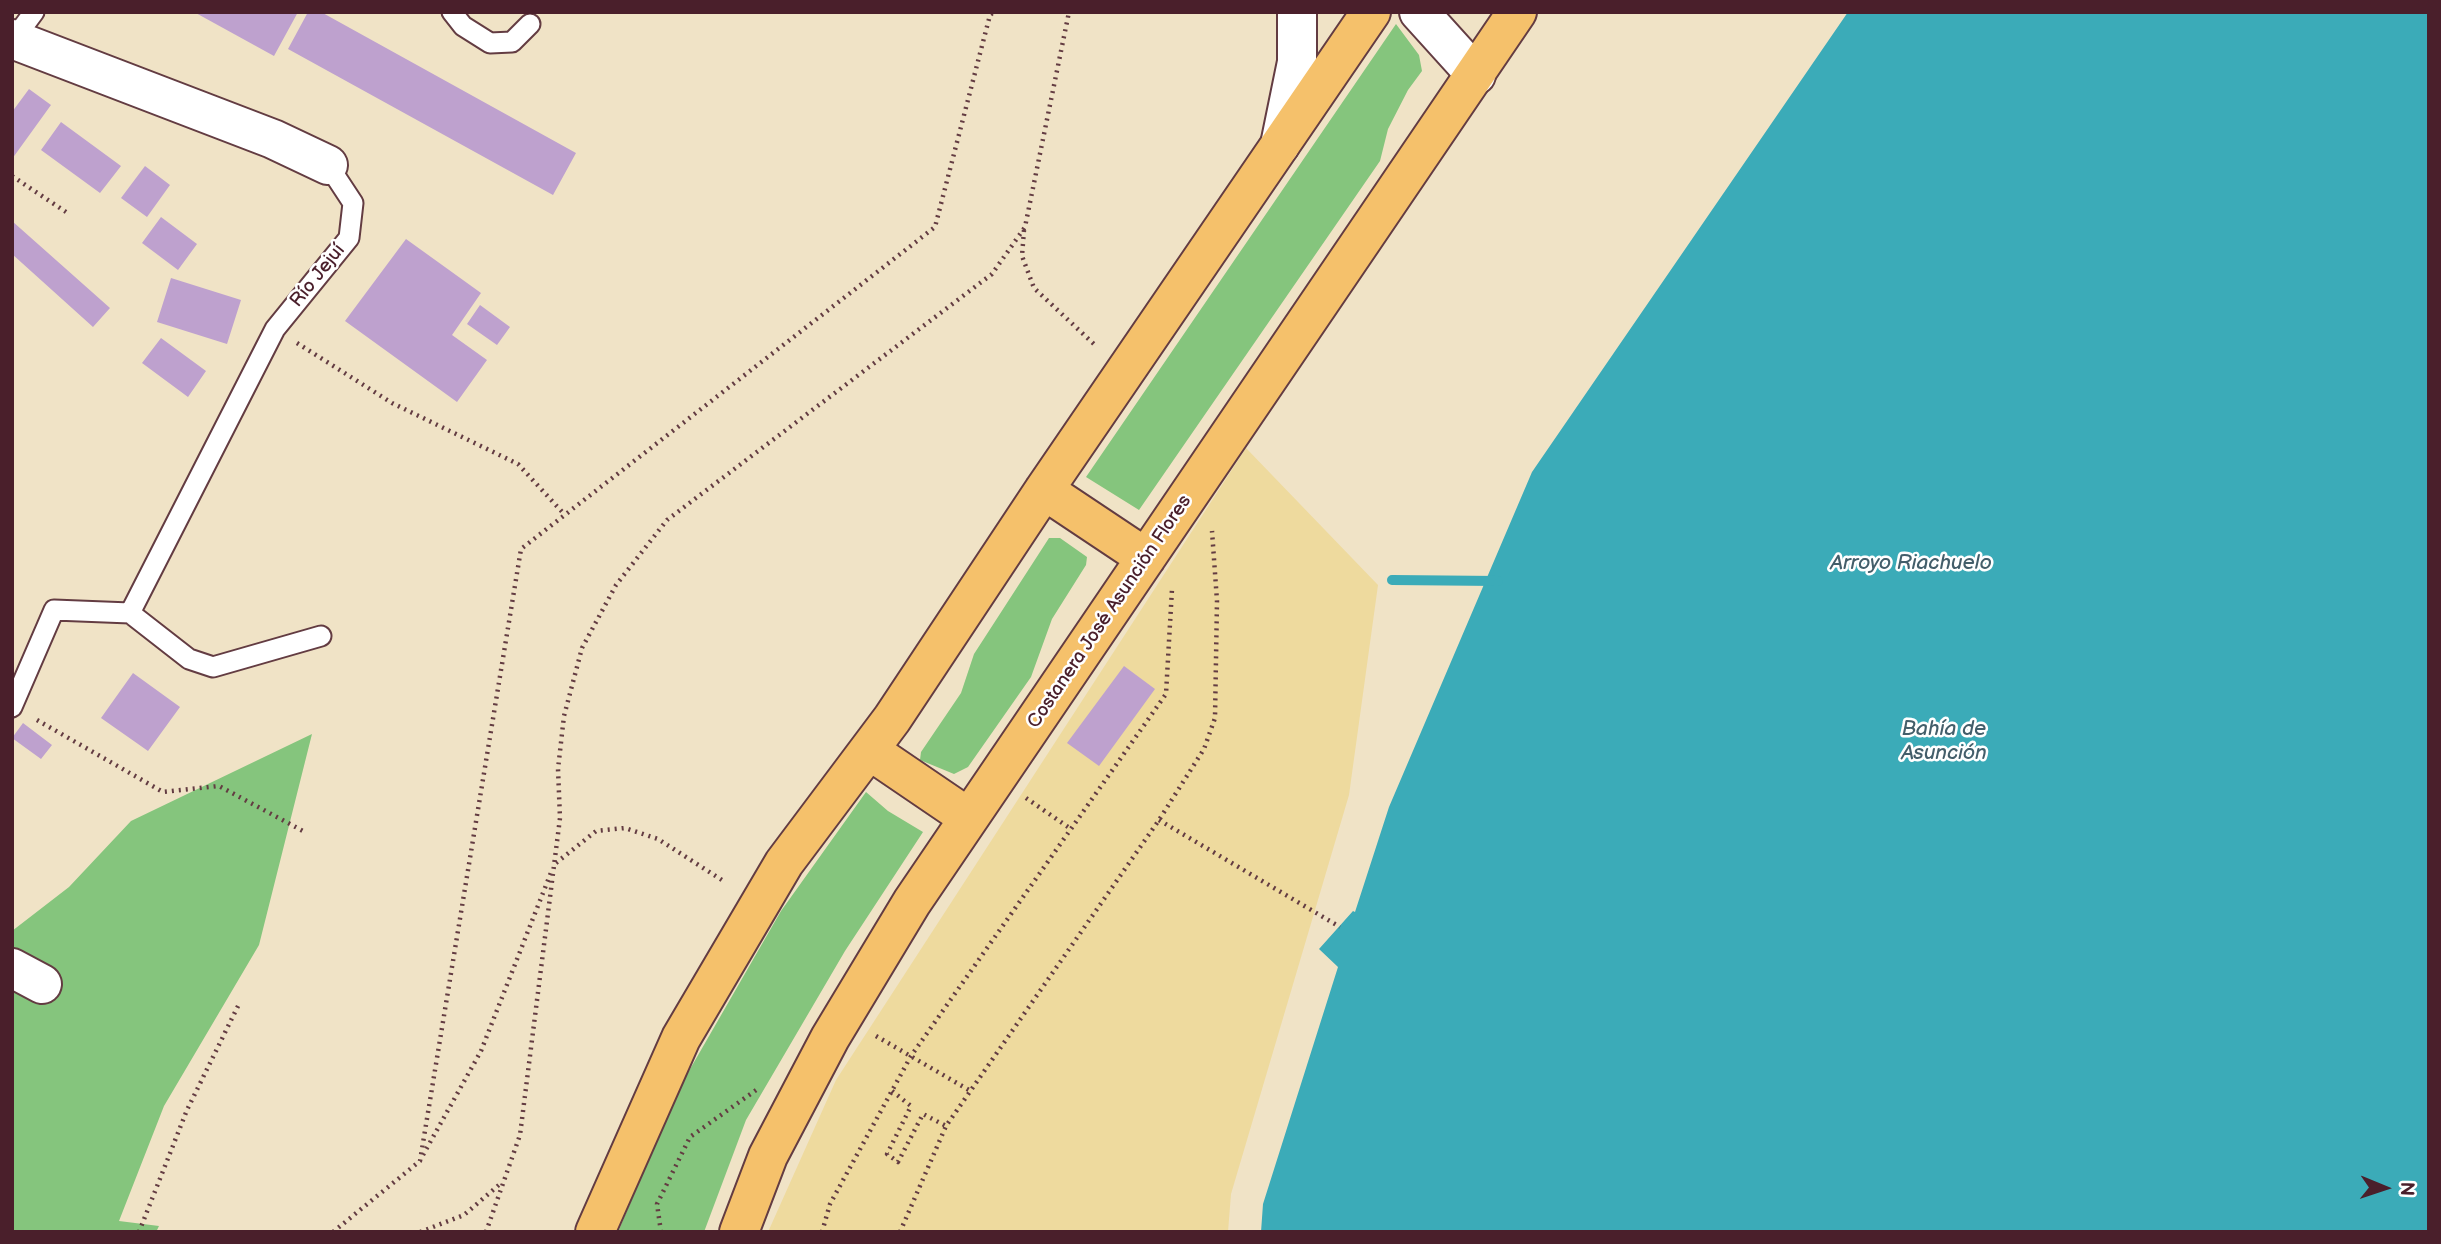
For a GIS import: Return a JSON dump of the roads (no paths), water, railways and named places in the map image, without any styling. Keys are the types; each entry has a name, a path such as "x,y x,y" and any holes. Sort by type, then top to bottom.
{"highway":[{"path":"595,1232 681,1038 784,863 869,750 1371,12"},
{"name":"Costanera José Asunción Flores","path":"739,1232 768,1156 830,1038 912,902 969,818 1159,569 1204,475 1517,12"},
{"path":"1044,489 1159,569"},
{"path":"869,750 969,818"}],"street":[{"path":"1278,152 1297,62 1297,12"},
{"path":"1419,12 1476,75"},
{"name":"Río Jejuí","path":"20,30 328,165"}],"lane":[{"path":"452,12 463,26 490,43 512,41 530,24"},
{"name":"Río Jejuí","path":"130,613 275,329 349,238 353,203 328,165"},
{"path":"12,707 54,610 130,613 189,659 214,667 321,636"}],"water":[{"name":"Bahía de Asunción","path":"1848,12 2429,12 2429,1232 1261,1232 1263,1204 1338,967 1319,949 1353,911 1355,912 1389,807 1532,472"}],"waterway":[{"name":"Arroyo Riachuelo","path":"1392,580 1498,581"}]}
